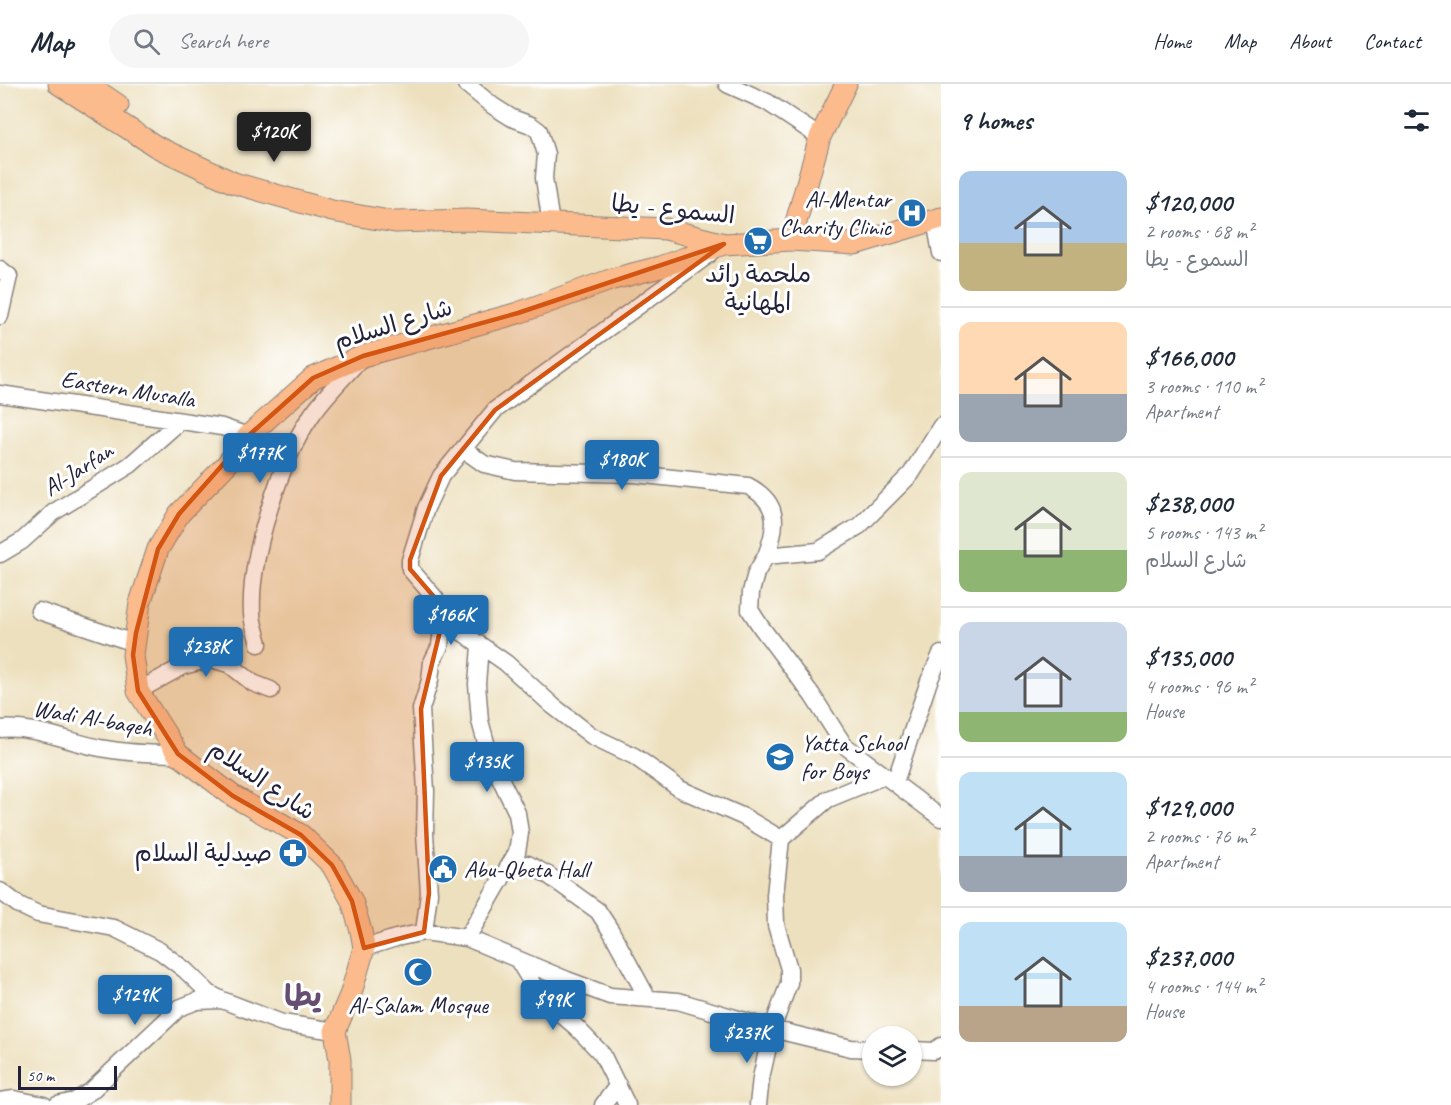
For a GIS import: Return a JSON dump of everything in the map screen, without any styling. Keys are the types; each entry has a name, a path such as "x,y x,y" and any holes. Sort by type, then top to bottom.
{"main road":[{"name":"السموع - يطا","path":"59,84 157,147 234,183 332,211 395,222 467,220 666,229 724,244 790,240 855,244 938,219"},
{"name":"السموع - يطا","path":"87,84 154,130 206,158 260,180 308,193 421,210 467,220"},
{"path":"790,240 820,137 846,84"},
{"name":"شارع السلام","path":"335,1030 351,993 364,948 352,901 332,865 301,836 233,796 178,754 138,691 133,655 134,643 140,603 158,549 179,514 227,464 248,436 313,378 363,357 518,314 613,279 660,267 724,244"},
{"path":"335,1030 340,1060 340,1105"}],"street":[{"path":"466,84 493,106 539,131 546,154 544,178 551,224"},
{"path":"727,84 767,102 820,137"},
{"path":"938,219 941,253"},
{"path":"424,933 429,893 421,709 430,680 432,662 440,645 443,619 435,598 410,569 410,560 426,508 441,476 495,410 724,244"},
{"path":"0,269 9,276 0,316"},
{"path":"259,644 252,614 255,576 266,521 286,459 311,416 363,357"},
{"name":"Eastern Musalla","path":"0,394 222,427 248,436"},
{"name":"Al-Jarfan","path":"0,554 22,542 54,512 130,465 180,421"},
{"path":"766,556 818,551 859,526 911,474 941,426"},
{"path":"463,449 484,464 515,471 635,474 748,486 762,494 770,505 774,521 774,535 756,573 751,592 750,609 812,695 844,745 941,818"},
{"path":"39,611 134,643"},
{"path":"443,619 506,663 553,706 592,736 634,756 680,789 744,817 781,839"},
{"path":"467,938 510,866 519,843 519,823 513,804 490,757 482,730 477,684 480,646"},
{"path":"758,1105 761,1078 772,1029 789,983 789,969 776,925 775,895 781,839 828,799 889,779 941,654"},
{"path":"138,691 183,666 211,659 229,664 253,683 271,690"},
{"name":"Wadi Al-baqeh","path":"0,729 52,734 98,747 138,754 178,754"},
{"path":"510,866 528,864 548,875 598,911 647,997"},
{"path":"0,891 38,914 114,928 160,951 185,970 209,993 222,1000 282,1023 335,1030"},
{"path":"364,948 396,938 424,933 467,938 610,996 678,1001 772,1029 851,1048 862,1048"},
{"path":"518,960 540,996 576,1027 602,1054 627,1105"},
{"path":"57,1105 75,1101 91,1091 179,1008 197,1001 222,1000"},
{"path":"922,1050 934,1051 941,1046"},
{"path":"603,1105 618,1085"},
{"path":"0,1101 14,1099 44,1105"}],"highlighted area":[{"path":"724,244 495,410 441,476 410,560 410,569 435,598 443,619 421,709 429,893 424,932 364,948 352,901 332,865 301,835 233,796 178,754 138,691 133,655 136,633 158,549 179,514 248,436 313,378 363,356 518,313"}],"place":[{"name":"Al-Mentar Charity Clinic","path":"912,213"},
{"name":"ملحمة رائد المهانية","path":"758,241"},
{"name":"Yatta School for Boys","path":"780,757"},
{"name":"صيدلية السلام","path":"293,853"},
{"name":"Abu-Qbeta Hall","path":"443,869"},
{"name":"Al-Salam Mosque","path":"418,972"}],"district":[{"name":"يطا","path":"303,996"}]}
